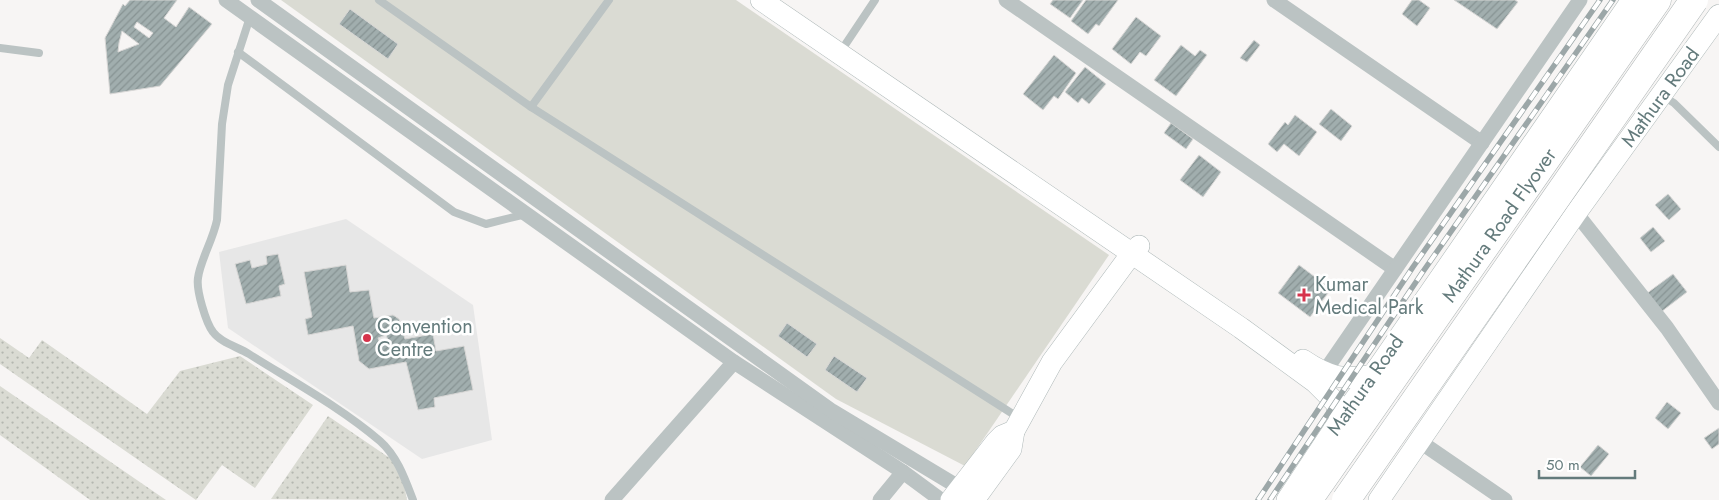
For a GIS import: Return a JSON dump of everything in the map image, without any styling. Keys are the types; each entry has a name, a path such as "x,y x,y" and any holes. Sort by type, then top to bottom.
{"highway":[{"name":"Mathura Road Flyover","path":"1308,500 1656,0"},
{"name":"Mathura Road Flyover","path":"1346,500 1694,0"}],"street":[{"path":"226,0 734,362 903,472 941,500"},
{"path":"258,0 832,411 962,496 1011,449 1017,425 1052,362 1136,249"},
{"path":"761,0 1323,374 1356,378 1373,375"},
{"path":"779,0 1136,249 1315,382 1336,403 1340,420"},
{"path":"1006,0 1395,268"},
{"path":"1323,374 1580,0"},
{"name":"Mathura Road","path":"1287,500 1340,420 1632,0"},
{"path":"1690,0 1700,18 1702,40"},
{"path":"1281,2 1482,143"},
{"name":"Mathura Road","path":"1379,500 1576,213 1719,15"},
{"path":"1576,213 1667,328 1719,403"},
{"path":"612,500 734,362"},
{"path":"1419,440 1483,494 1505,500"},
{"path":"880,500 903,472"}],"lane":[{"path":"379,0 531,107 1017,425"},
{"path":"531,107 609,0"},
{"path":"845,45 875,0"},
{"path":"250,17 228,85 222,124 220,188 214,236 197,279 199,295 210,327 220,338 246,352 328,404 380,441 396,461 413,500"},
{"path":"0,48 39,53"},
{"path":"238,52 454,212 486,224 526,214"},
{"path":"1661,95 1674,103 1719,146"}],"shaded area":[{"path":"281,0 736,0 1109,255 965,466 836,399"},
{"path":"346,219 473,305 492,440 422,459 228,328 219,252"},
{"path":"0,338 29,358 42,340 147,414 180,371 240,356 313,405 255,488 222,465 196,500 0,364"},
{"path":"0,386 166,500 90,500 0,435"},
{"path":"328,416 400,465 407,500 271,499"}],"building":[{"path":"130,0 177,0 164,18 176,27 189,7 212,24 160,86 110,94 105,38 123,4 125,6","holes":["137,22 153,33 149,38 134,27","122,31 139,44 118,52"]},
{"path":"1053,0 1083,0 1070,18 1050,4"},
{"path":"1086,0 1118,0 1099,26 1096,24 1088,34 1071,21"},
{"path":"1412,0 1419,0 1430,8 1417,26 1402,14"},
{"path":"1454,0 1515,0 1518,2 1497,29"},
{"path":"350,9 398,44 388,59 339,24"},
{"path":"1136,17 1161,36 1146,56 1140,52 1131,64 1112,49"},
{"path":"1254,40 1260,45 1247,62 1240,58"},
{"path":"1181,45 1195,56 1200,50 1207,55 1176,96 1154,80"},
{"path":"1054,55 1076,73 1058,99 1054,96 1043,110 1023,94"},
{"path":"1085,67 1106,84 1089,104 1082,98 1078,103 1065,92"},
{"path":"1331,109 1352,126 1341,141 1319,124"},
{"path":"1295,115 1317,132 1299,156 1284,144 1277,152 1268,144 1285,122 1288,125"},
{"path":"1171,123 1193,139 1186,149 1164,133"},
{"path":"1199,155 1221,172 1203,197 1180,180"},
{"path":"1668,194 1681,209 1669,220 1655,205"},
{"path":"1653,227 1665,241 1651,252 1640,238"},
{"path":"278,254 285,284 279,286 281,296 246,304 235,264 250,260 252,268 267,264 266,256"},
{"name":"Convention Centre","path":"346,265 350,292 369,290 374,318 393,315 399,319 405,339 433,334 436,351 464,346 473,390 434,398 435,407 418,410 406,362 369,369 359,361 353,326 308,335 305,319 312,317 304,272","holes":["386,335 389,343 381,346 378,338"]},
{"path":"1299,265 1331,289 1310,317 1278,293"},
{"path":"1673,274 1687,292 1661,312 1646,294"},
{"path":"787,323 817,344 807,357 778,336"},
{"path":"834,356 867,378 857,392 825,370"},
{"path":"1667,402 1681,413 1668,429 1655,418"},
{"path":"1719,428 1719,444 1712,449 1704,438"},
{"path":"1598,445 1609,454 1591,476 1580,467"}],"railway":[{"path":"1258,500 1413,267 1600,0"},
{"path":"1270,500 1422,273 1613,0"}],"place":[{"name":"Kumar Medical Park","path":"1304,295"},
{"name":"Convention Centre","path":"367,338"}]}
